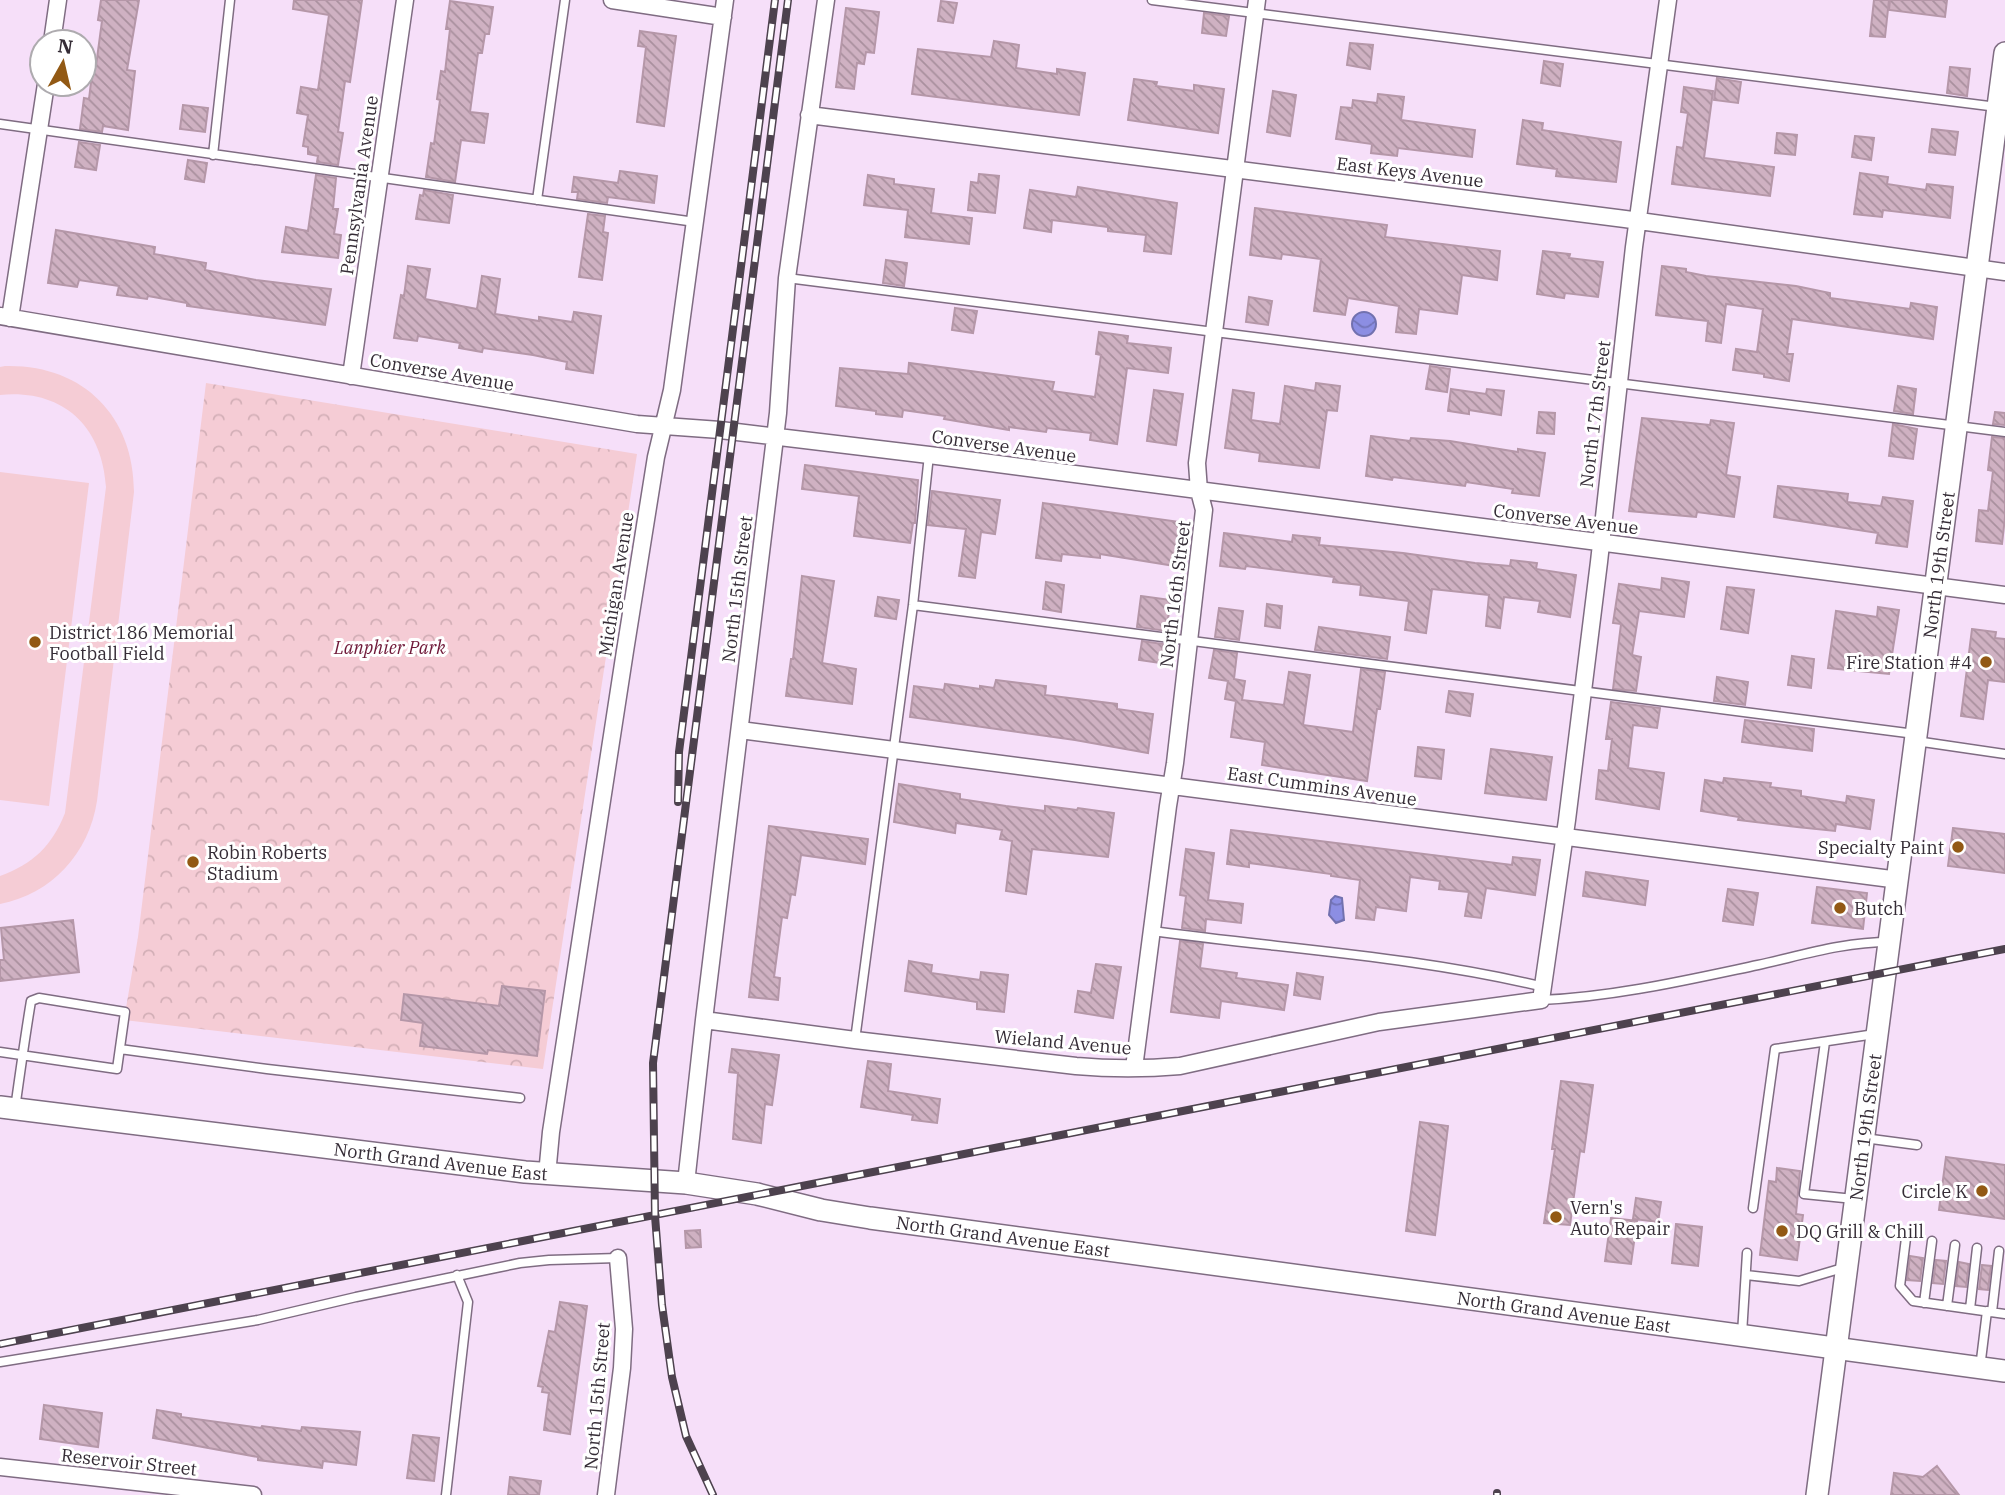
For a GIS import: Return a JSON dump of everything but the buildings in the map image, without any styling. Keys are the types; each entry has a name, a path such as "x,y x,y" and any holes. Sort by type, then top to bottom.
{"street":[{"path":"54,28 58,0"},
{"name":"Pennsylvania Avenue","path":"351,376 405,0"},
{"path":"612,0 723,17"},
{"name":"Michigan Avenue","path":"547,1175 551,1132 625,651 663,427 672,390 725,0"},
{"name":"North 15th Street","path":"686,1183 775,437 787,278 826,0"},
{"name":"North 17th Street","path":"1543,993 1638,221 1668,0"},
{"name":"North 16th Street","path":"1134,1068 1172,785 1204,510 1196,471 1256,7"},
{"name":"North 19th Street","path":"1817,1495 1956,426 2002,108 2005,53"},
{"path":"5,317 44,98"},
{"name":"East Keys Avenue","path":"809,115 1638,221 2005,272"},
{"name":"Converse Avenue","path":"5,317 663,427 720,430 929,455 2005,595"},
{"name":"East Cummins Avenue","path":"740,730 1899,880"},
{"name":"Wieland Avenue","path":"704,1020 1076,1066 1134,1068 1180,1066 1379,1022 1543,993"},
{"name":"North Grand Avenue East","path":"7,1108 547,1175 686,1183 757,1194 821,1210 870,1218 1295,1273 2005,1371"},
{"name":"North 15th Street","path":"606,1495 622,1368 624,1329 618,1258"},
{"name":"Reservoir Street","path":"0,1467 141,1489 253,1495"}],"lane":[{"path":"213,155 230,0"},
{"path":"537,200 565,0"},
{"path":"1152,0 1256,7 1660,64 2002,108"},
{"path":"0,124 695,222"},
{"path":"787,278 2005,432"},
{"path":"855,1040 913,605 929,455"},
{"path":"913,605 1582,691 1917,738 2005,754"},
{"path":"1153,930 1388,958 1495,975 1543,993 1606,995 1823,948 1855,943 1890,942"},
{"path":"0,1052 23,1054 117,1069 125,1012 39,998 31,1001 23,1054 7,1108"},
{"path":"1753,1208 1775,1049 1878,1033"},
{"path":"1825,1042 1804,1194 1857,1199"},
{"path":"120,1049 520,1098"},
{"path":"1864,1138 1917,1145"},
{"path":"1906,1238 1900,1286 1913,1301 2005,1314"},
{"path":"1924,1303 1932,1241"},
{"path":"1947,1306 1955,1245"},
{"path":"1970,1309 1977,1248"},
{"path":"1980,1368 1998,1251"},
{"path":"1742,1336 1747,1253"},
{"path":"0,1362 258,1320 457,1275 548,1260 618,1258"},
{"path":"1746,1275 1799,1281 1848,1267"},
{"path":"446,1495 468,1302 457,1275"}],"green space":[{"path":"0,367 33,368 58,374 80,385 98,399 125,440 132,464 134,492 93,820 77,854 51,881 19,899 0,904 0,876 22,866 40,852 54,835 65,813 106,487 103,465 87,429 60,405 42,398 0,395"},
{"name":"Lanphier Park","path":"206,383 637,454 543,1069 124,1020 138,937"},
{"name":"District 186 Memorial Football Field","path":"0,472 89,483 49,806 0,800"}],"water":[{"path":"1364,312 1373,315 1376,324 1373,333 1364,336 1355,333 1352,324 1355,315"},
{"path":"1335,896 1342,898 1344,920 1336,923 1329,915 1331,900"}],"railway":[{"path":"678,802 679,752 775,0"},
{"path":"713,1495 686,1436 672,1377 662,1305 655,1216 653,1063 788,0"},
{"path":"0,1344 2005,949"}],"place":[{"name":"District 186 Memorial Football Field","path":"35,642"},
{"name":"Fire Station #4","path":"1986,662"},
{"name":"Specialty Paint","path":"1958,847"},
{"name":"Robin Roberts Stadium","path":"193,862"},
{"name":"Butch","path":"1840,908"},
{"name":"Circle K","path":"1982,1191"},
{"name":"Vern's Auto Repair","path":"1556,1217"},
{"name":"DQ Grill & Chill","path":"1782,1231"}]}
